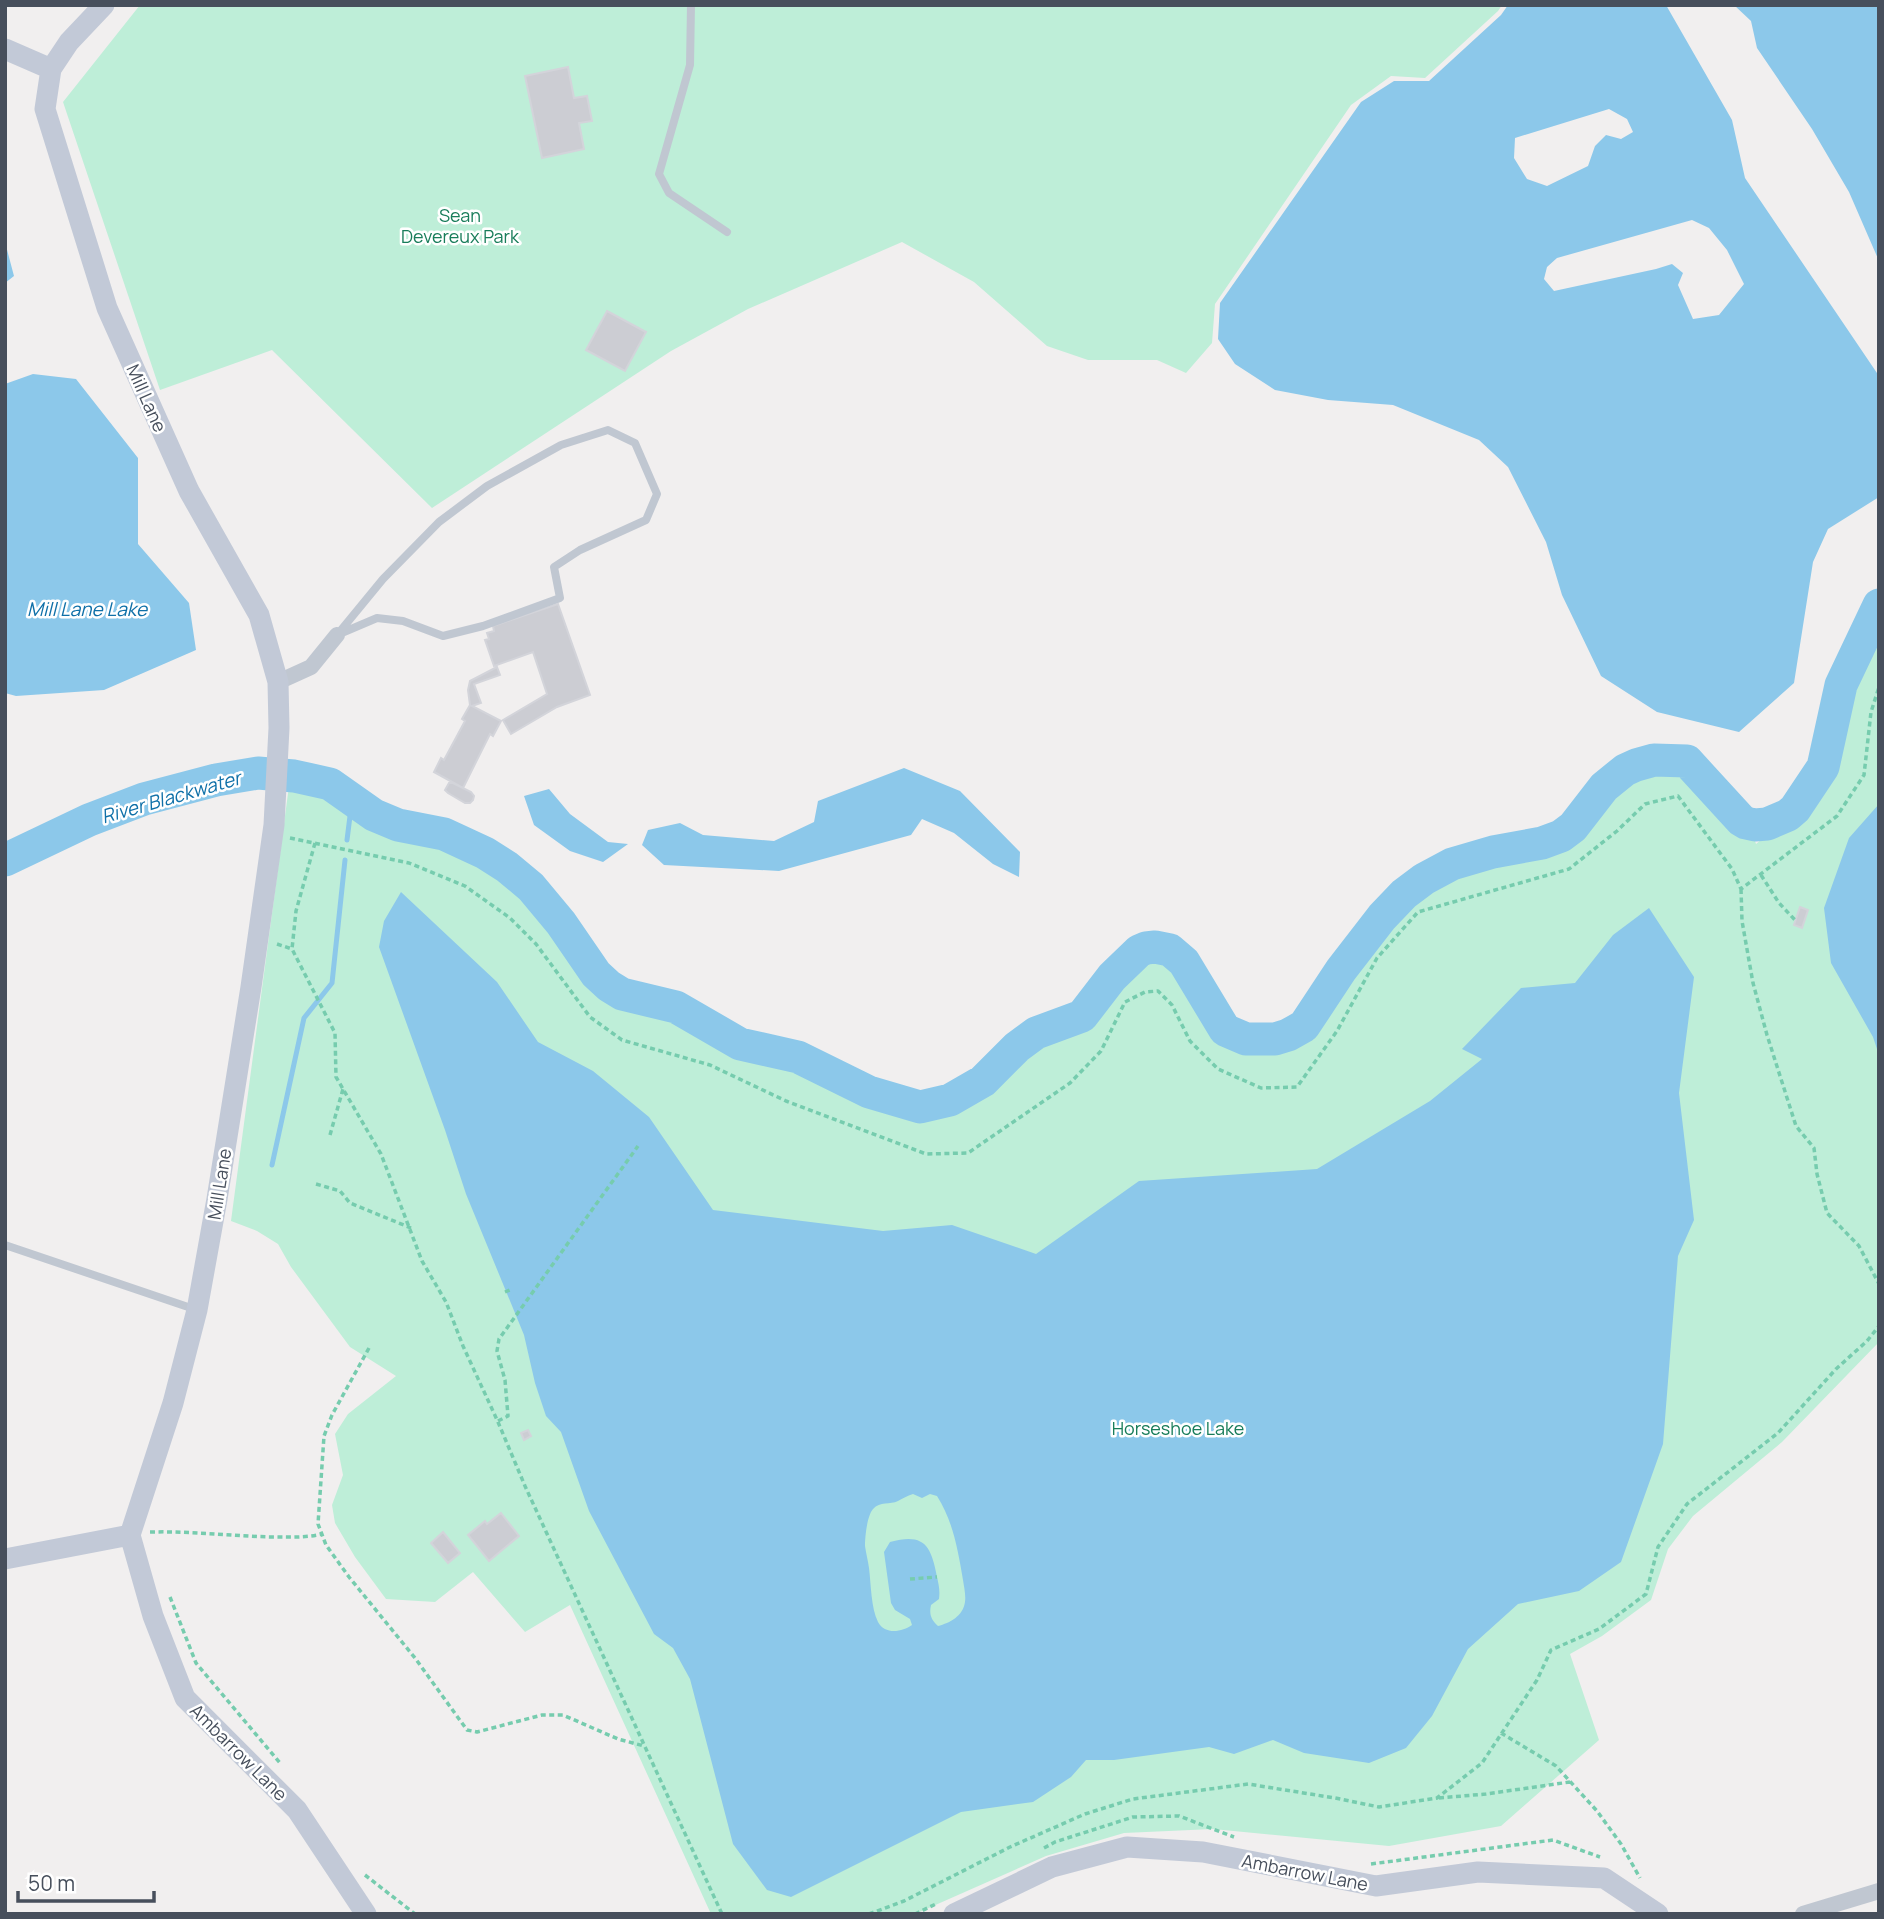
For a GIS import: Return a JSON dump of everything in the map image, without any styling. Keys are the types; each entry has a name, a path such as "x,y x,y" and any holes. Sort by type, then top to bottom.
{"street":[{"path":"5,49 51,69 69,42 104,5"},
{"name":"Mill Lane","path":"51,69 46,109 107,308 189,491 259,615 278,682 278,766 274,825 251,987 197,1310 173,1403 130,1534"},
{"path":"278,682 311,667 337,635"},
{"path":"5,1559 130,1534"},
{"name":"Ambarrow Lane","path":"130,1534 153,1616 185,1698 297,1810 366,1914"},
{"name":"Ambarrow Lane","path":"954,1914 1052,1867 1127,1847 1203,1852 1376,1886 1478,1872 1604,1878 1655,1911"},
{"path":"1803,1914 1879,1891"}],"lane":[{"path":"691,5 690,65 659,174 669,193 727,232"},
{"path":"608,430 635,443 657,494 646,520 580,550 554,567 559,598 483,626 443,636 403,621 377,618 337,635 383,579 439,522 488,486 561,445 608,430"},
{"path":"5,1245 197,1310"}],"path":[{"path":"1741,889 1837,817 1864,775 1871,712 1879,687"},
{"path":"722,1914 525,1486 446,1302 422,1261 381,1154 336,1077 335,1033 292,949 296,911 315,844 413,864 465,886 510,918 536,944 590,1017 622,1040 710,1065 786,1101 926,1154 968,1153 1070,1083 1101,1051 1125,1002 1145,992 1158,991 1172,1005 1190,1041 1218,1069 1261,1088 1297,1087 1337,1031 1377,958 1418,912 1569,869 1617,831 1645,804 1678,796 1732,869 1741,889 1742,921 1753,983 1796,1126 1814,1148 1817,1174 1827,1213 1858,1246 1879,1284"},
{"path":"1761,875 1779,904 1795,920"},
{"path":"278,944 292,949"},
{"path":"330,1135 343,1089"},
{"path":"498,1421 508,1416 505,1380 497,1351 499,1339 638,1146"},
{"path":"316,1184 340,1191 350,1203 411,1228"},
{"path":"505,1292 512,1289"},
{"path":"1437,1798 1482,1763 1537,1679 1551,1650 1599,1629 1646,1594 1658,1547 1686,1504 1778,1433 1879,1326"},
{"path":"369,1348 332,1415 324,1436 318,1524 326,1545 415,1658 467,1730 477,1732 542,1715 563,1716 618,1739 644,1746"},
{"path":"130,1534 171,1531 304,1539 322,1534"},
{"path":"910,1579 937,1577"},
{"path":"169,1595 196,1663 284,1769"},
{"path":"1501,1733 1556,1766 1597,1811 1641,1878 1655,1911"},
{"path":"869,1914 904,1901 1010,1847 1085,1814 1133,1799 1248,1784 1379,1807 1570,1782"},
{"path":"362,1873 415,1914"}],"green space":[{"name":"Sean Devereux Park","path":"140,5 1502,5 1425,78 1391,76 1351,105 1215,304 1212,343 1186,373 1157,360 1088,360 1047,346 974,282 902,242 748,309 671,351 432,508 272,350 160,390 63,102"},
{"name":"Horseshoe Lake","path":"1879,603 1879,1342 1782,1442 1693,1516 1668,1549 1651,1600 1602,1636 1570,1654 1599,1740 1501,1826 1389,1846 1213,1829 1124,1833 1046,1856 915,1914 711,1914 570,1605 525,1632 473,1572 435,1602 386,1599 355,1557 335,1523 332,1505 343,1475 335,1434 348,1414 396,1376 350,1347 291,1267 278,1244 257,1231 231,1221 291,771 331,780 376,811 399,820 445,830 488,849 534,885 565,920 598,971 611,982 678,1004 741,1040 800,1053 871,1088 920,1102 947,1096 981,1078 1015,1044 1034,1030 1081,1012 1108,973 1145,945 1155,943 1172,946 1188,959 1226,1025 1256,1034 1287,1028 1304,1012 1362,931 1404,889 1445,862 1475,850 1544,837 1560,830 1572,820 1610,774 1631,761 1689,754 1747,814 1756,844 1835,778 1844,690"}],"water":[{"path":"1508,5 1666,5 1732,120 1745,178 1879,376 1879,497 1828,529 1813,562 1794,683 1739,732 1657,712 1601,676 1562,595 1546,542 1508,467 1479,440 1393,405 1328,400 1275,390 1235,364 1218,339 1220,303 1361,102 1394,81 1429,81 1501,15","holes":["1609,109 1627,119 1633,132 1621,139 1606,135 1595,146 1588,166 1547,186 1527,179 1514,158 1515,138","1692,220 1709,228 1727,250 1744,284 1719,315 1693,319 1678,285 1683,273 1672,264 1554,291 1544,279 1547,267 1557,258"]},
{"path":"1734,5 1879,5 1879,261 1849,192 1812,129 1757,48 1751,21"},
{"path":"5,242 14,276 5,283"},
{"name":"Mill Lane Lake","path":"33,374 76,379 138,458 138,544 189,603 196,650 104,690 16,696 5,693 5,384"},
{"path":"904,768 960,791 1020,852 1019,877 993,864 954,833 922,819 911,835 779,871 664,865 642,845 648,830 680,823 703,835 774,841 814,822 818,801"},
{"path":"549,789 570,814 608,842 628,844 603,862 570,851 534,825 524,796"},
{"path":"1879,804 1879,1055 1873,1037 1831,963 1824,908 1849,838"},
{"name":"Horseshoe Lake","path":"401,892 497,982 538,1042 593,1071 649,1117 713,1210 883,1231 952,1225 1036,1254 1139,1181 1317,1169 1430,1101 1482,1059 1462,1049 1521,988 1575,983 1613,935 1649,908 1694,977 1679,1093 1694,1220 1678,1256 1663,1444 1621,1562 1579,1591 1518,1604 1468,1649 1432,1716 1406,1748 1369,1763 1304,1753 1273,1740 1234,1754 1209,1747 1114,1760 1086,1760 1071,1777 1033,1802 961,1812 791,1897 767,1890 733,1844 690,1679 673,1648 654,1634 589,1511 561,1432 546,1416 524,1335 466,1194 379,947 384,921","holes":["913,1494 922,1498 930,1494 937,1496 947,1515 959,1558 965,1602 962,1611 955,1618 938,1626 930,1614 931,1605 939,1599 939,1591 935,1566 928,1549 924,1544 911,1539 890,1542 884,1552 891,1603 895,1610 910,1619 912,1625 899,1631 889,1631 878,1622 874,1610 865,1546 868,1521 873,1509 879,1505"]}],"building":[{"path":"568,67 574,98 587,96 592,121 579,123 584,149 542,158 525,76"},
{"path":"607,311 646,332 625,371 586,350"},
{"path":"558,604 590,695 557,707 511,734 503,720 547,694 533,652 494,666 485,640 489,639 487,633 494,631 493,626"},
{"path":"497,667 500,675 474,684 481,703 472,706 501,721 493,736 490,734 463,788 434,772 441,758 444,760 465,721 462,719 470,705 470,681"},
{"path":"449,783 471,792 473,800 465,803 448,793 445,790"},
{"path":"1800,907 1808,910 1802,928 1794,925"},
{"path":"528,1430 531,1436 524,1440 521,1433"},
{"path":"501,1513 519,1536 489,1561 468,1535 485,1521 487,1524"},
{"path":"443,1532 460,1553 448,1563 431,1543"}],"waterway":[{"name":"River Blackwater","path":"5,860 89,820 144,799 216,780 258,773 294,776 330,784 374,815 398,825 444,834 485,853 507,867 531,887 561,923 596,974 622,994 676,1007 740,1044 798,1057 869,1092 920,1107 950,1100 983,1081 1017,1047 1036,1033 1082,1016 1112,977 1139,951 1146,948 1170,950 1184,962 1225,1030 1246,1039 1275,1039 1288,1035 1304,1026 1341,970 1382,917 1404,894 1424,879 1452,864 1561,836 1573,827 1604,787 1625,770 1636,765 1654,760 1687,761 1746,823 1767,824 1788,815 1795,809 1823,767 1841,685 1879,605"},
{"path":"347,840 352,800"},
{"path":"272,1165 304,1018 332,983 345,860"}]}
